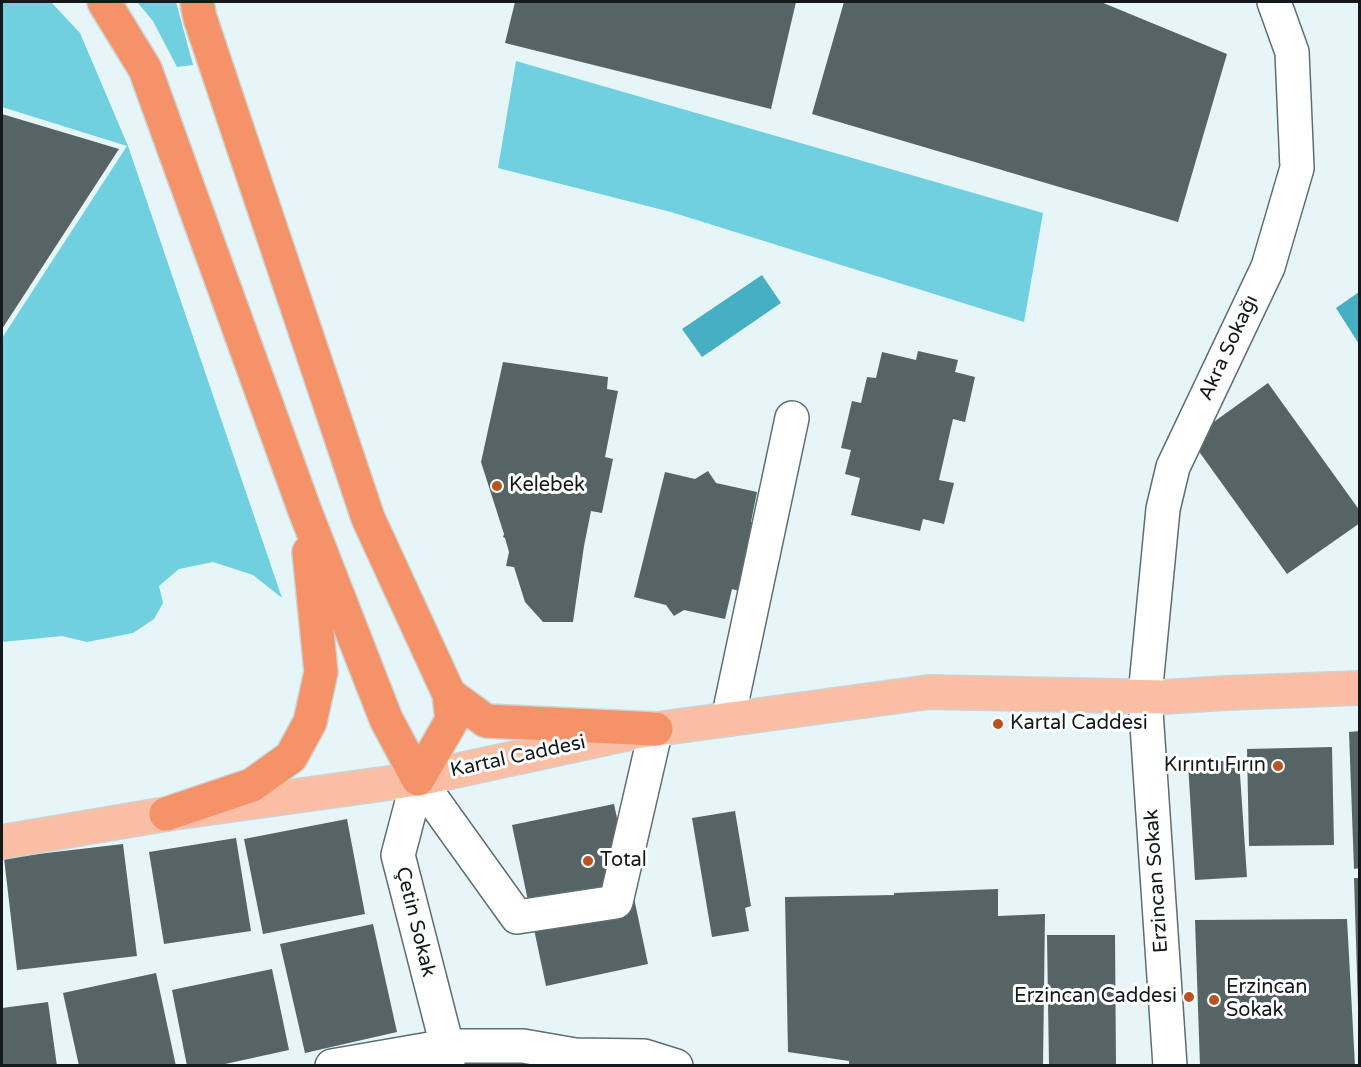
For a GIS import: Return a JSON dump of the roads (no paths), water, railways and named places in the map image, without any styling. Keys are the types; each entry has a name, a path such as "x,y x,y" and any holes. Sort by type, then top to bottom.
{"highway":[{"path":"104,2 145,69 305,511 386,719 418,779"},
{"path":"199,7 368,518 449,694 452,720 418,779"},
{"path":"166,814 252,785 291,757 310,722 321,672 305,511"},
{"path":"449,694 486,721 656,729"}],"main road":[{"name":"Kartal Caddesi","path":"2,842 166,814 418,779 634,732 929,692 1164,697 1359,688"}],"street":[{"name":"Akra Sokağı","path":"1145,696 1163,510 1173,467 1268,267 1297,168 1292,52 1274,2"},
{"path":"728,719 792,418"},
{"name":"Erzincan Sokak","path":"1145,696 1170,1065"},
{"path":"418,779 517,917 616,902 656,729"},
{"name":"Çetin Sokak","path":"418,779 398,855 447,1056"},
{"path":"332,1065 447,1056 523,1046 575,1055 644,1056 676,1065"}],"place":[{"name":"Kelebek","path":"497,486"},
{"name":"Kartal Caddesi","path":"998,724"},
{"name":"Kırıntı Fırın","path":"1278,766"},
{"name":"Total","path":"588,861"},
{"name":"Erzincan Caddesi","path":"1189,997"},
{"name":"Erzi̇ncan Sokak","path":"1214,1000"}]}
